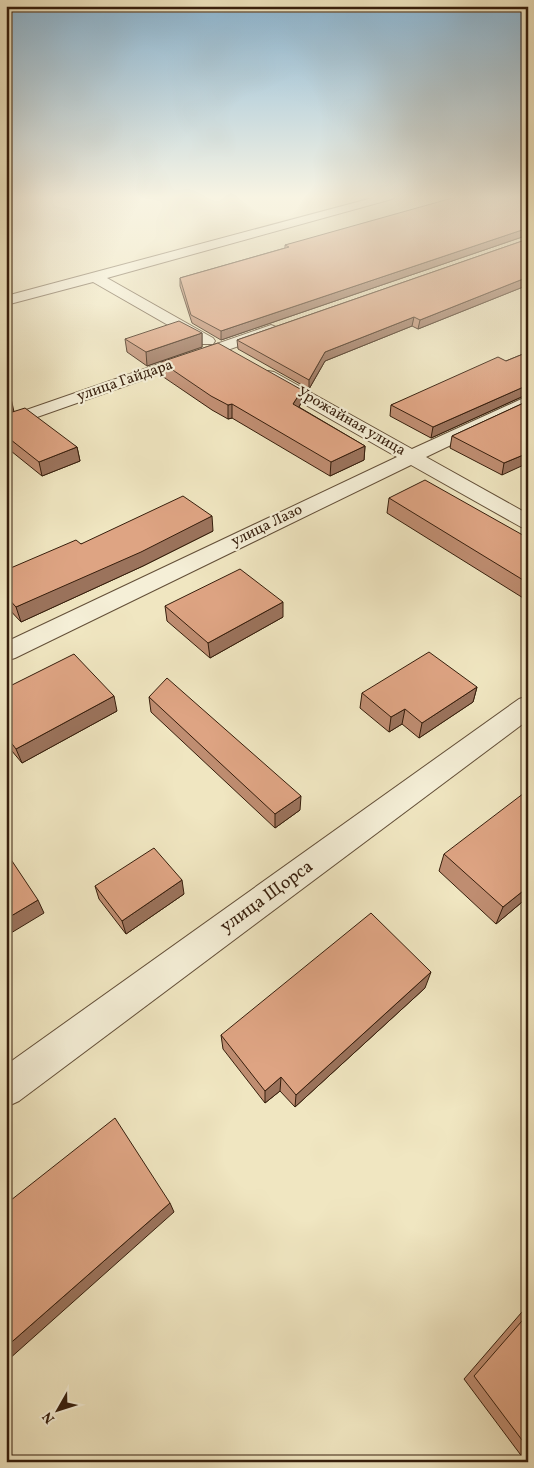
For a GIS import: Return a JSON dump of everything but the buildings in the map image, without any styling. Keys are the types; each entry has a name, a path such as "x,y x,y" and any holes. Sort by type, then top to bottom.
{"street":[{"path":"6,301 137,266"},
{"path":"95,277 236,357"},
{"name":"улица Гайдара","path":"6,423 285,325"},
{"name":"Урожайная улица","path":"253,367 528,524"},
{"name":"улица Лазо","path":"6,652 528,400"},
{"name":"улица Щорса","path":"6,1088 528,706"}]}
